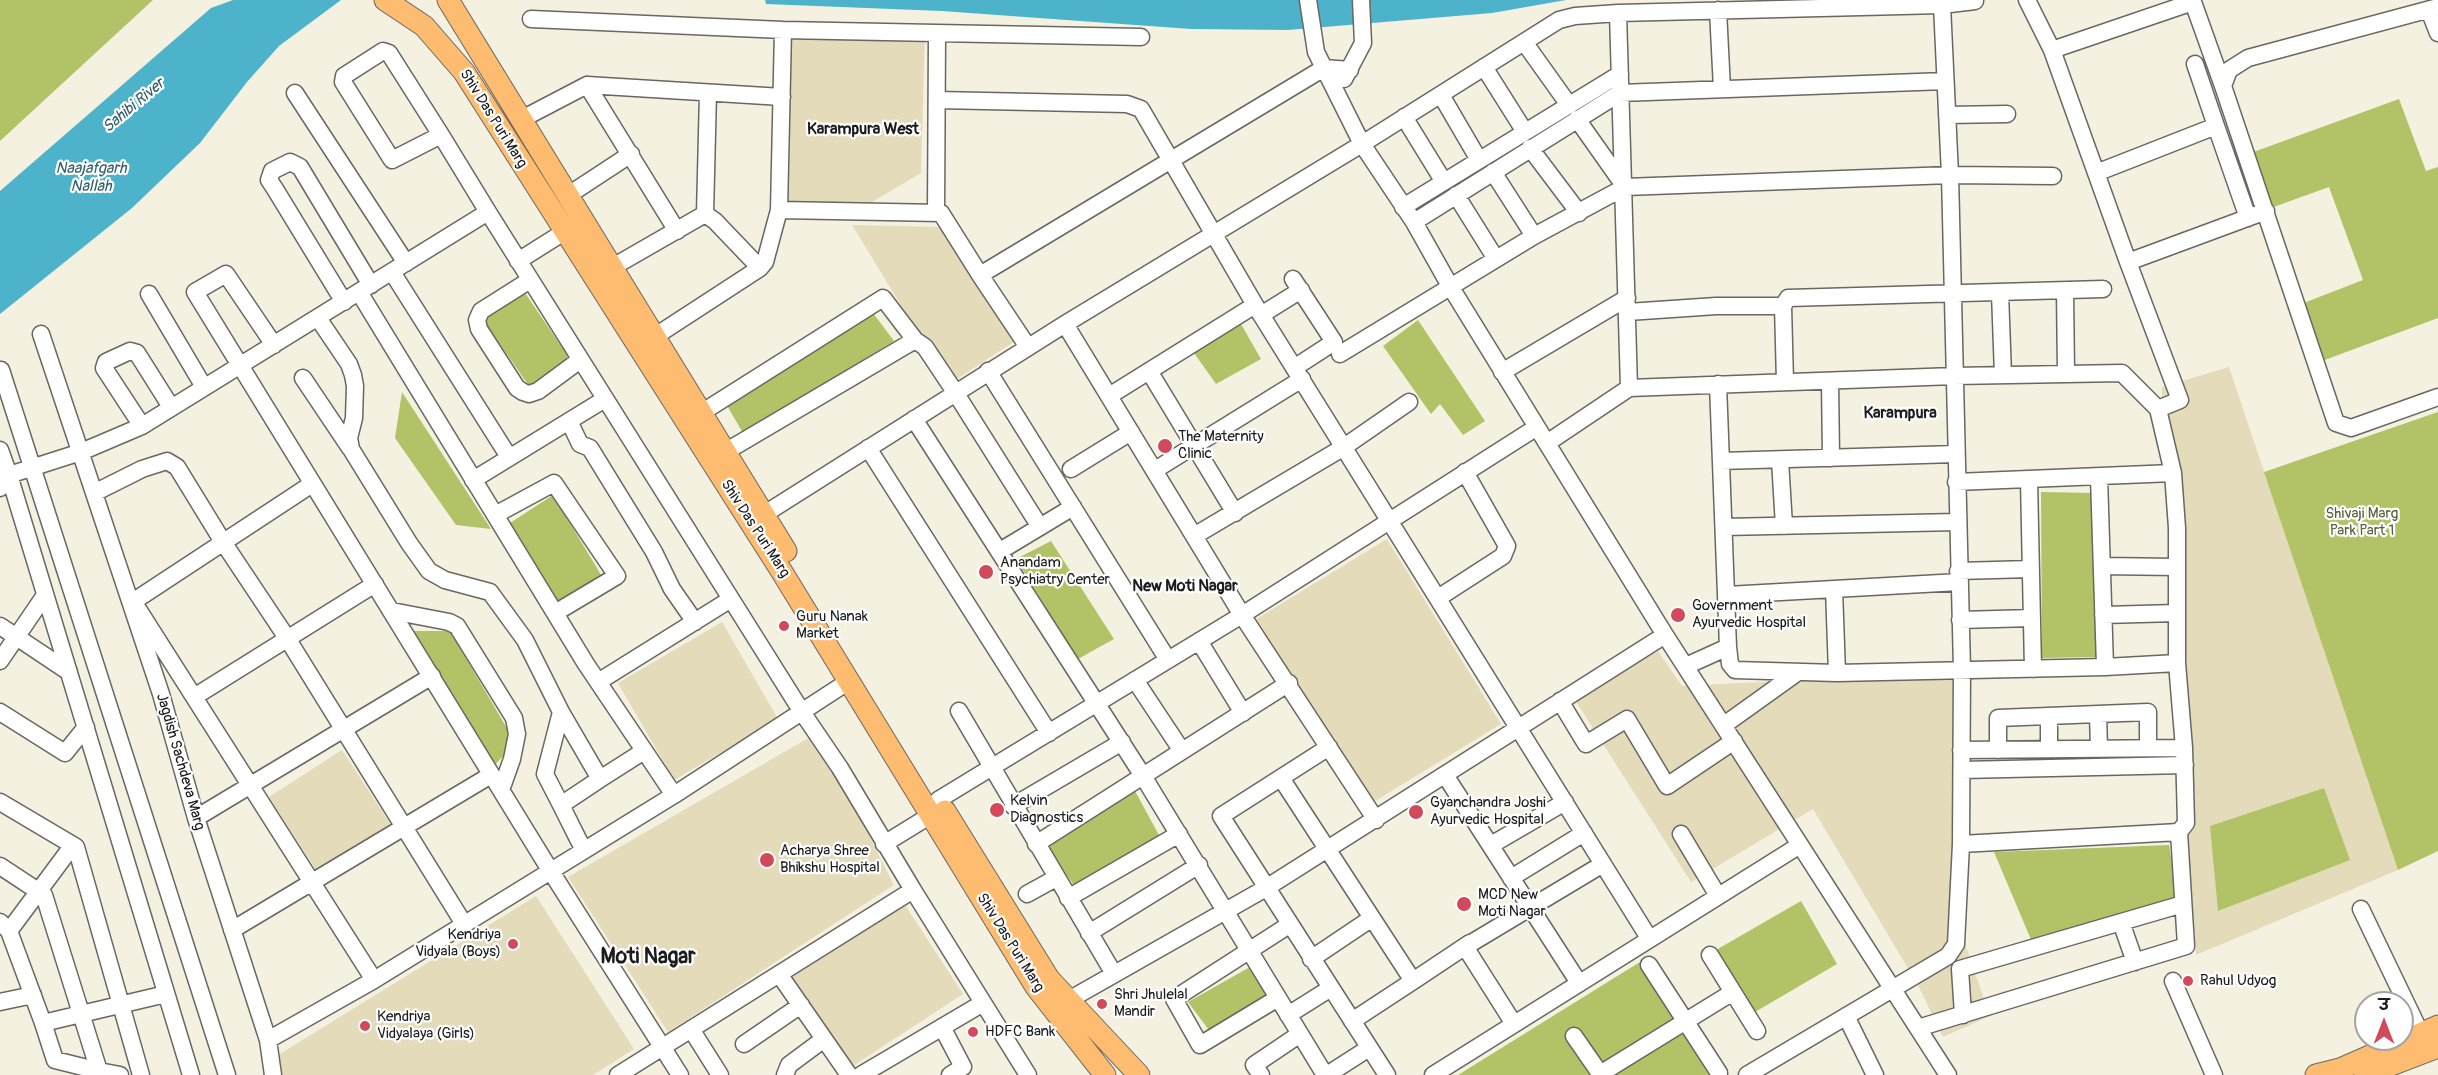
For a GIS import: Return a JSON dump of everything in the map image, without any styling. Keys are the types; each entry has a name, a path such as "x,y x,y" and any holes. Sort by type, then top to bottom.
{"main road":[{"name":"Shiv Das Puri Marg","path":"386,0 424,26 464,72 849,681 1049,979 1067,1001 1139,1075"},
{"name":"Shiv Das Puri Marg","path":"450,3 763,515 935,808 1036,987 1105,1075"},
{"path":"424,26 450,3"},
{"path":"2316,1075 2340,1069 2429,1030"},
{"path":"2365,1075 2438,1047"}],"street":[{"path":"1308,0 1316,52 1362,144 1414,222 1502,372 1665,635 1948,1075"},
{"path":"1335,92 1350,70 1363,43 1360,0"},
{"path":"2027,0 2052,50 2180,400 2158,409"},
{"path":"763,515 988,371 1567,17 1618,13 1942,4 1975,1"},
{"path":"2052,50 2193,2 2336,423 2351,428 2438,397"},
{"path":"1750,1074 1947,956 1956,944 1961,844 1962,669 1950,175 1942,4"},
{"path":"2223,86 2229,70 2248,58 2433,9 2438,33"},
{"path":"1718,10 1722,89"},
{"path":"1618,13 1625,187 1629,388"},
{"path":"531,19 783,30 1141,38"},
{"path":"654,337 760,268 768,255 779,210 783,30"},
{"path":"936,213 937,34"},
{"path":"1524,42 1625,187"},
{"path":"441,135 392,160 344,82 344,76 387,51 441,135 802,712 840,768 884,844 1028,1075"},
{"path":"2195,64 2248,218"},
{"path":"1485,67 1527,140 1579,213"},
{"path":"980,275 1323,68 1350,70"},
{"path":"1403,207 1479,160 1527,140 1573,112 1620,74"},
{"path":"1573,112 1620,93 1945,81"},
{"path":"587,86 677,231"},
{"path":"520,120 579,87 587,86 782,97"},
{"path":"295,93 509,457"},
{"path":"705,214 708,93"},
{"path":"1440,95 1479,160"},
{"path":"937,100 1134,106 1141,109 1258,310 1649,938"},
{"path":"1947,116 2007,114"},
{"path":"1404,117 1444,182"},
{"path":"2096,173 2216,126"},
{"path":"1414,222 1493,172 1527,140"},
{"path":"567,196 631,154"},
{"path":"344,302 269,180 272,171 290,162 300,167 365,289 473,480 598,682 674,795"},
{"path":"1493,172 1534,236"},
{"path":"1340,354 1534,236 1625,187 1950,175 2053,176"},
{"path":"1456,195 1496,260"},
{"path":"779,210 941,213 1028,347"},
{"path":"4,481 142,426 488,212"},
{"path":"2128,262 2266,212"},
{"path":"611,268 705,214"},
{"path":"705,214 715,221 760,268"},
{"path":"518,261 564,232"},
{"path":"274,345 226,274 195,291 238,366 392,611 491,775 681,1075"},
{"path":"530,280 481,311 477,320 479,329 517,388 529,394 538,391 580,360"},
{"path":"1109,396 1297,285 1334,342 1298,374 1196,445 1155,470"},
{"path":"1785,382 1783,306 1788,298 2103,289"},
{"path":"2065,291 2067,373"},
{"path":"2000,293 2003,375"},
{"path":"149,294 204,387"},
{"path":"701,413 884,298 915,340 925,347 1040,527"},
{"path":"1502,372 1627,305 1783,306"},
{"path":"318,318 349,364 353,375 355,386 354,418 349,438 351,449"},
{"path":"1065,324 1242,615 1376,820"},
{"name":"Jagdish Sachdeva Marg","path":"41,334 160,694 196,818 268,1040 273,1075"},
{"path":"725,452 915,340"},
{"path":"142,426 104,368 106,362 130,351 137,353 171,407"},
{"path":"1,370 227,1075"},
{"path":"988,371 1168,660"},
{"path":"1149,371 1196,445 1235,513"},
{"path":"1548,443 1629,388 1954,375 2122,373 2158,409 2173,473 2177,567 2177,663 2185,765 2186,823 2179,832 2186,946 1918,1028"},
{"path":"303,378 429,571 445,580 490,592 525,640 561,712 600,779"},
{"path":"1830,381 1831,459"},
{"path":"1718,384 1728,647 1730,664 1735,670 1837,673 2105,667 2177,663"},
{"path":"473,480 605,399"},
{"path":"1194,536 1344,447 1409,402"},
{"path":"914,419 1098,703 1199,865 1224,911 1323,1074 1369,1048"},
{"path":"569,421 580,444 590,448 654,552 672,589 695,622"},
{"path":"884,844 991,768 1242,615 1389,519 1537,427"},
{"path":"1071,469 1131,432"},
{"path":"868,448 1049,732"},
{"path":"0,450 4,481 45,595 191,1075"},
{"path":"1721,461 1956,454"},
{"path":"1780,460 1784,526"},
{"path":"94,493 142,469 167,461 177,467 223,542 287,638 464,924"},
{"path":"1438,598 1503,556 1507,546 1466,472"},
{"path":"1956,482 2173,473"},
{"path":"2099,477 2105,667"},
{"path":"2029,480 2033,669"},
{"path":"495,515 554,483 617,576 555,613"},
{"path":"134,601 312,484"},
{"path":"1000,551 1073,507"},
{"path":"1724,527 1957,522"},
{"path":"2102,566 2177,567"},
{"path":"1727,595 1834,589 2031,569"},
{"path":"123,584 374,980"},
{"path":"194,697 375,584"},
{"path":"1834,589 1837,673"},
{"path":"0,661 18,638 45,595"},
{"path":"598,682 731,599"},
{"path":"392,611 449,622 457,626 514,718 517,726 514,751 501,790"},
{"path":"2103,615 2177,613"},
{"path":"1960,620 2032,618"},
{"path":"0,626 69,672"},
{"path":"1067,1001 1266,888 1665,635"},
{"path":"1199,641 1243,713"},
{"path":"1686,666 1728,647"},
{"path":"1724,724 1798,672"},
{"path":"196,818 432,676"},
{"path":"1136,680 1182,751"},
{"path":"268,1040 374,980 674,795 849,681"},
{"path":"1036,844 1288,683"},
{"path":"1560,701 1586,744 1627,720 1667,786 1734,741"},
{"path":"959,711 1114,974"},
{"path":"0,712 65,753 86,727"},
{"path":"561,712 545,774 584,850"},
{"path":"1998,750 1998,718 2148,712 2148,748"},
{"path":"2098,714 2099,749"},
{"path":"2049,716 2049,749"},
{"path":"1013,806 1122,742"},
{"path":"1329,747 1221,816 1387,1075"},
{"path":"1961,750 2184,748"},
{"path":"561,804 644,751"},
{"path":"1962,770 2185,765"},
{"path":"232,930 491,775"},
{"path":"1445,775 1579,983"},
{"path":"1281,778 1413,981"},
{"path":"0,802 73,844 141,1075"},
{"path":"1491,845 1565,802"},
{"path":"1961,844 2179,832"},
{"path":"1511,878 1584,833"},
{"path":"1068,898 1179,834"},
{"path":"1681,834 1718,896"},
{"path":"73,844 40,891 4,926 33,995 55,1060 120,1075"},
{"path":"1433,1075 1800,845"},
{"path":"1352,1021 1470,943 1603,864"},
{"path":"1089,933 1199,865"},
{"path":"0,866 40,891 99,1071"},
{"path":"1027,894 1056,878"},
{"path":"618,1075 913,890"},
{"path":"1963,1015 1960,969 2183,904"},
{"path":"2361,909 2429,1030"},
{"path":"1311,958 1372,918"},
{"path":"2121,922 2134,962"},
{"path":"1278,998 1200,1045 1174,999 1289,925"},
{"path":"1470,943 1469,953 1514,1024"},
{"path":"1710,955 1757,1030"},
{"path":"1648,965 1719,1073"},
{"path":"779,974 849,1075"},
{"path":"2173,981 2214,1075"},
{"path":"1288,1015 1331,988"},
{"path":"1574,1036 1600,1075 1733,992"},
{"path":"43,1023 166,994"},
{"path":"0,1002 33,995"},
{"path":"861,1075 983,1003"},
{"path":"744,1044 801,1005"},
{"path":"1846,1016 1875,1075"},
{"path":"942,1027 963,1067 950,1075"},
{"path":"691,1029 720,1075"},
{"path":"1261,1075 1254,1065 1300,1034"},
{"path":"785,1075 789,1065 824,1039"}],"shaded area":[{"path":"788,24 925,28 921,173 867,205 785,208"},
{"path":"852,225 943,227 1017,340 949,384"},
{"path":"2229,367 2398,870 2196,955 2162,446 2162,387"},
{"path":"1387,539 1501,724 1367,806 1253,621"},
{"path":"722,622 778,719 674,780 618,683"},
{"path":"1658,651 1682,686 1961,672 1959,926 1990,1016 1943,1037 1918,985 1813,809 1691,882 1575,700"},
{"name":"Acharya Shree Bhikshu Hospital","path":"817,733 894,885 668,1032 568,877"},
{"path":"342,750 391,825 318,873 269,797"},
{"name":"Kendriya Vidyala (Boys)","path":"536,896 634,1049 593,1075 276,1075 270,1060"},
{"path":"905,905 963,994 847,1070 788,980"}],"green space":[{"path":"0,0 153,0 0,141"},
{"path":"2399,99 2426,171 2438,167 2438,318 2322,361 2301,304 2363,280 2329,187 2268,209 2248,154"},
{"path":"523,290 572,362 531,389 482,318"},
{"path":"867,305 894,341 743,433 722,397"},
{"path":"1418,320 1485,421 1463,435 1440,404 1431,414 1383,346"},
{"path":"1241,324 1261,359 1216,384 1194,353"},
{"path":"402,392 491,529 456,525 395,438"},
{"name":"Shivaji Marg Park Part 1","path":"2438,412 2438,851 2398,870 2264,472"},
{"path":"2041,492 2093,493 2096,657 2042,658"},
{"path":"553,495 606,583 564,614 510,523"},
{"path":"1051,541 1114,639 1078,659 1016,559"},
{"path":"413,631 450,631 508,730 505,754 494,766"},
{"path":"2324,788 2350,860 2218,911 2210,826"},
{"path":"1135,791 1166,848 1082,896 1045,846"},
{"path":"2169,845 2178,901 2032,942 1994,852"},
{"path":"1801,901 1837,964 1755,1012 1716,950"},
{"path":"1648,957 1720,1075 1458,1075"},
{"path":"1250,967 1275,1006 1217,1041 1188,1002"}],"water":[{"name":"Naajafgarh Nallah","path":"233,0 341,0 279,46 247,82 200,143 132,208 0,314 0,191 211,8"},
{"path":"765,0 1566,0 1492,13 1288,30 1191,29 942,11 766,4"}],"place":[{"name":"The Maternity Clinic","path":"1165,446"},
{"name":"Anandam Psychiatry Center","path":"986,572"},
{"name":"Government Ayurvedic Hospital","path":"1678,615"},
{"name":"Guru Nanak Market","path":"784,626"},
{"name":"Kelvin Diagnostics","path":"997,810"},
{"name":"Gyanchandra Joshi Ayurvedic Hospital","path":"1416,812"},
{"name":"Acharya Shree Bhikshu Hospital","path":"767,860"},
{"name":"MCD New Moti Nagar","path":"1464,904"},
{"name":"Kendriya Vidyala (Boys)","path":"513,944"},
{"name":"Rahul Udyog","path":"2188,981"},
{"name":"Shri Jhulelal Mandir","path":"1102,1004"},
{"name":"Kendriya Vidyalaya (Girls)","path":"365,1026"},
{"name":"HDFC Bank","path":"973,1032"}],"district":[{"name":"Karampura West","path":"863,130"},
{"name":"Karampura","path":"1900,414"},
{"name":"New Moti Nagar","path":"1185,587"},
{"name":"Moti Nagar","path":"648,958"}],"water label":[{"name":"Sahibi River","path":"134,106"}]}
